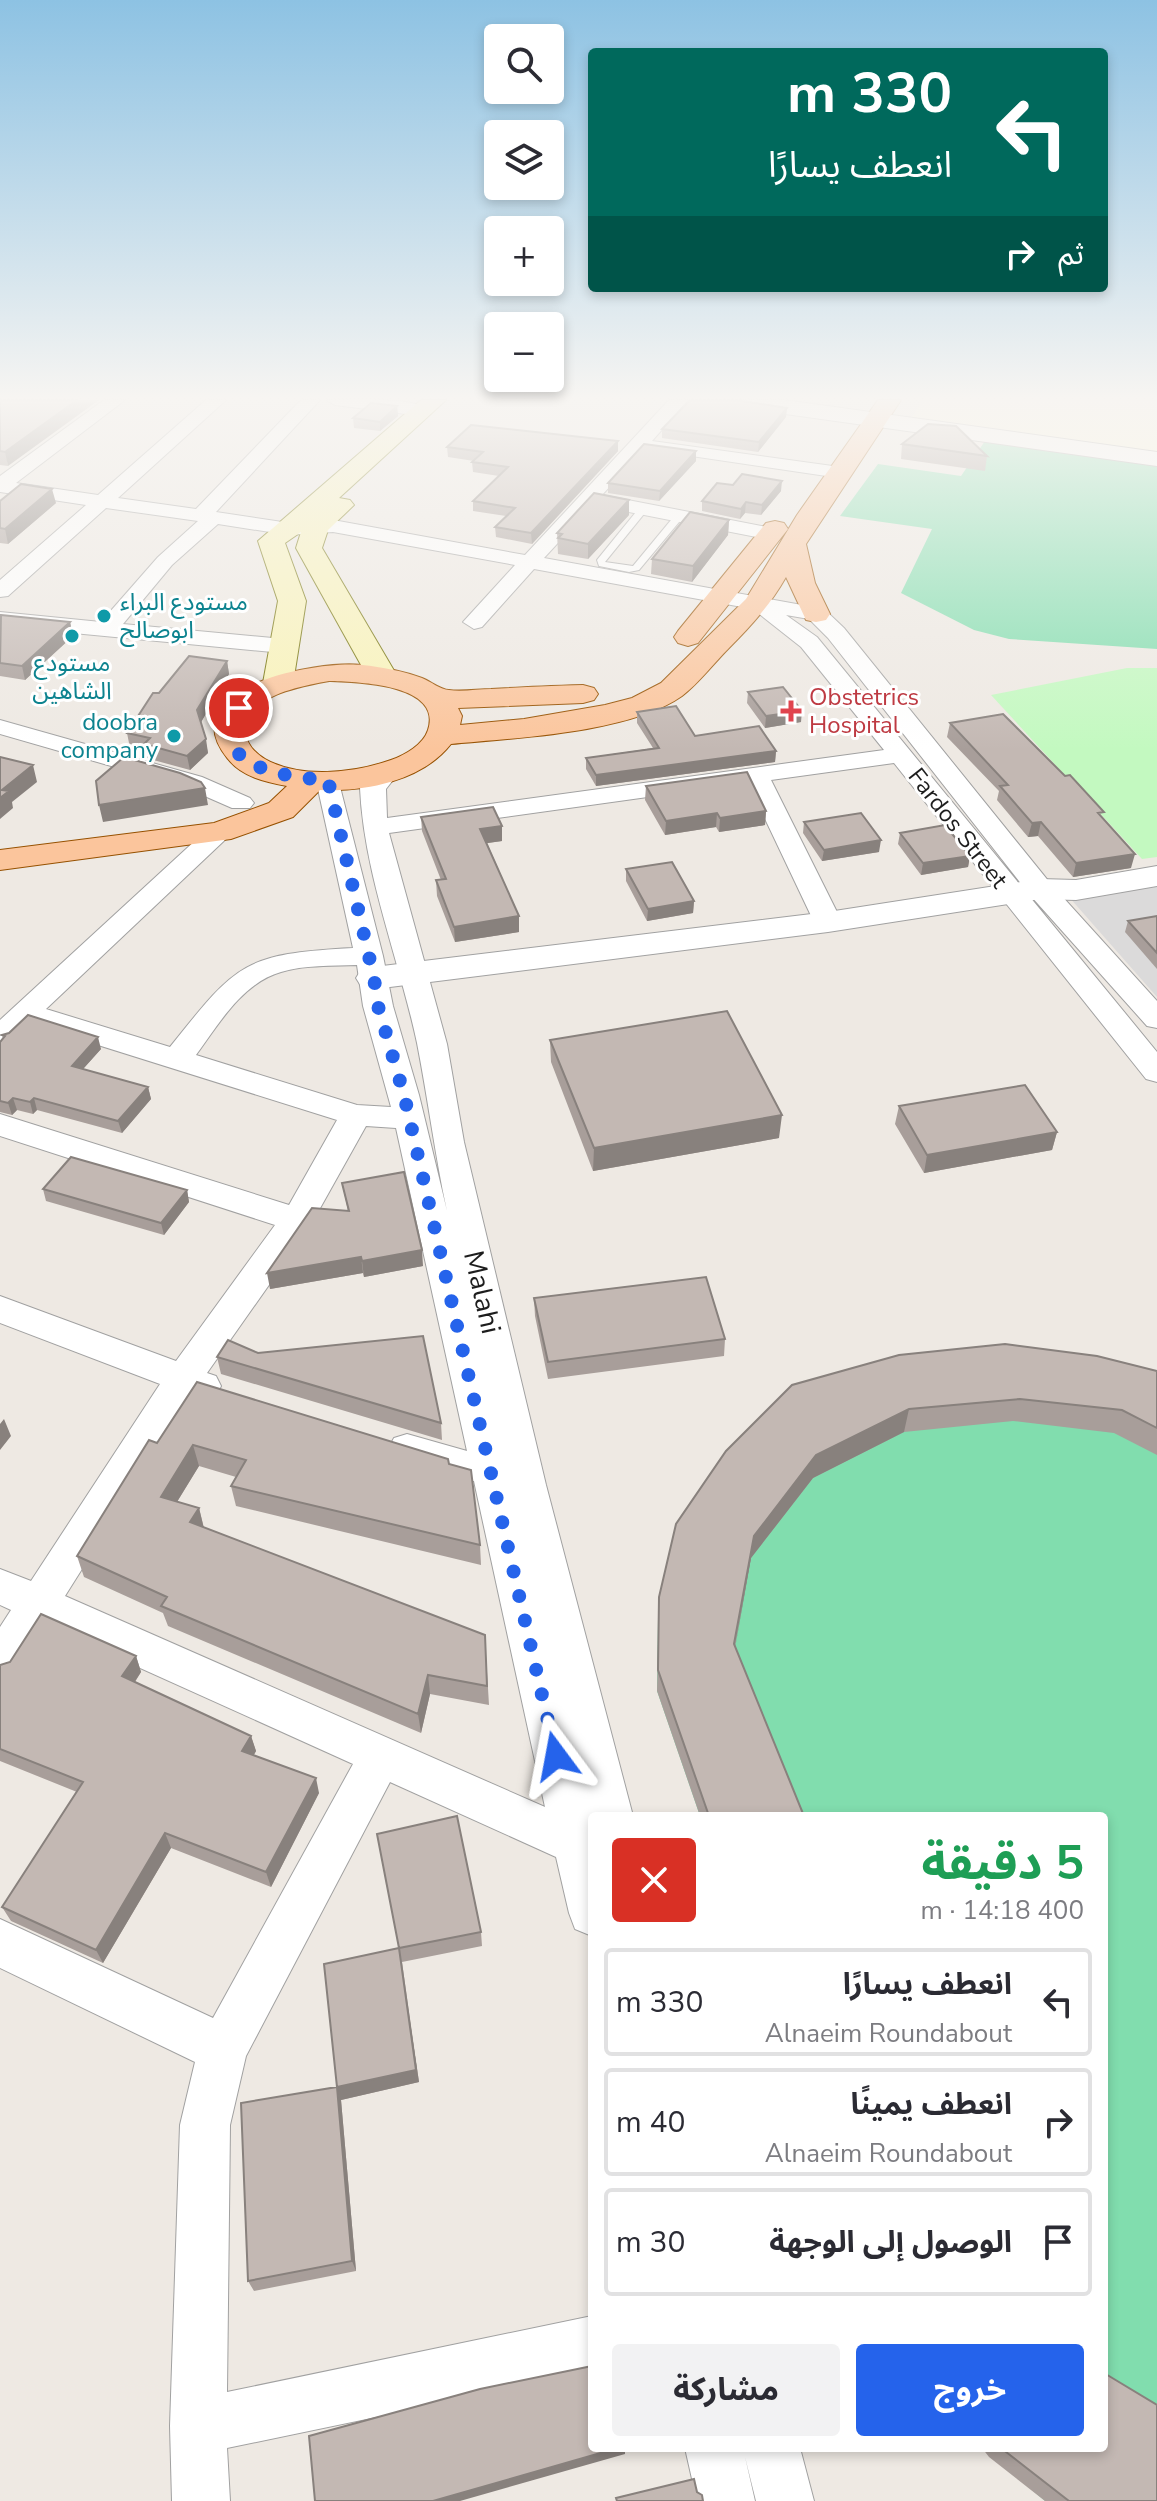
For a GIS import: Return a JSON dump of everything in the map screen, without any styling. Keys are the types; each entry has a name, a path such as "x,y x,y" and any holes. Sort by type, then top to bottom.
{"main road":[{"path":"278,683 292,601 271,541 303,517"},
{"path":"328,517 316,527 309,548 381,674"},
{"path":"437,700 492,696 548,698 610,692 645,680 667,662 723,596 783,540 800,517"},
{"path":"442,736 524,728 608,714 643,704 672,689 757,604 783,540"},
{"path":"783,540 816,614"},
{"path":"329,672 381,674 404,680 437,700 444,711 446,724 442,736 430,750 412,762 388,771 315,780 256,767 238,752 229,738 230,722 239,708 255,694 278,683 329,672"},
{"path":"0,860 109,837 241,803 262,782 256,767"},
{"path":"0,843 219,832 281,810 315,780"}],"street":[{"path":"0,591 86,517"},
{"path":"108,628 207,517 289,529 333,526 816,614"},
{"path":"474,622 572,517"},
{"path":"682,517 783,540"},
{"name":"Fardos Street","path":"757,604 809,642 901,755 1157,1019"},
{"name":"Fardos Street","path":"816,614 836,633 1041,897 1156,1070"},
{"path":"1,620 283,646"},
{"path":"0,727 193,782 241,803"},
{"path":"375,827 901,755"},
{"name":"Malahi","path":"388,771 373,788 375,827 432,1044 448,1142 527,1485 610,1812"},
{"path":"757,777 828,922"},
{"name":"Malahi","path":"315,780 374,980 408,1118 588,1896"},
{"path":"0,1036 219,832"},
{"path":"177,1059 231,990 246,977 270,965 417,988 1041,897 1157,876"},
{"path":"417,988 828,922 1041,897"},
{"path":"25,1012 356,1115 408,1118"},
{"path":"0,1663 182,1380 297,1220 356,1115"},
{"path":"0,1125 297,1220"},
{"path":"0,1309 182,1380 242,1398"},
{"path":"375,1439 464,1466 488,1466"},
{"path":"0,1586 576,1843"},
{"path":"201,2501 198,2426 205,2125 223,2049 380,1757"},
{"path":"0,1943 223,2049"},
{"path":"198,2426 588,2345"},
{"path":"715,2452 726,2501"},
{"path":"772,2452 785,2501"}],"lane":[{"path":"637,517 600,562 602,564 636,568 678,517"}],"shaded area":[{"path":"1157,883 1157,997 1069,897"}],"green space":[{"path":"845,517 1157,517 1157,649 1009,639 974,630 901,593 932,529"},
{"path":"1127,668 1157,668 1157,857 1142,859 991,695"},
{"path":"1157,1396 1157,2501 1045,2501 987,2452 1108,2452 1108,1812 699,1812 657,1691 658,1618 675,1546 789,1408"}],"building":[{"path":"0,517 19,517 5,529 0,528"},
{"path":"506,517 546,517 531,533 495,527"},
{"path":"572,517 613,517 588,544 558,538 562,534 557,533"},
{"path":"686,517 729,520 693,566 652,559"},
{"path":"1,615 70,622 22,666 0,663"},
{"path":"189,656 227,661 197,710 206,739 187,756 144,744 150,738 127,733 153,693 159,693"},
{"path":"783,687 802,711 766,716 748,692"},
{"path":"676,706 695,736 759,726 776,751 596,775 586,758 659,748 637,712"},
{"path":"1003,714 1065,776 1070,775 1104,812 1098,813 1135,854 1076,863 1041,822 1032,823 1000,786 1008,785 950,723"},
{"path":"0,757 33,765 2,790 9,791 0,798"},
{"path":"124,757 180,773 201,782 205,788 99,805 96,781"},
{"path":"747,772 766,811 720,818 717,813 666,821 646,786"},
{"path":"493,807 502,826 480,829 519,916 454,927 436,880 446,879 421,817"},
{"path":"861,813 881,840 824,850 804,822"},
{"path":"945,825 970,856 923,863 900,833"},
{"path":"672,862 694,901 648,909 626,869"},
{"path":"1157,916 1157,953 1128,921"},
{"path":"727,1011 782,1115 594,1148 550,1040"},
{"path":"28,1015 98,1037 72,1066 148,1087 118,1121 34,1098 30,1102 13,1098 8,1103 0,1101 0,1042 5,1036 2,1035 9,1033"},
{"path":"1025,1085 1057,1132 927,1155 899,1106"},
{"path":"71,1157 187,1190 161,1223 43,1189"},
{"path":"404,1172 422,1250 267,1273 312,1208 349,1211 342,1183"},
{"path":"706,1277 725,1339 548,1362 534,1298"},
{"path":"423,1336 441,1423 217,1357 228,1340 258,1353"},
{"path":"1005,1344 1097,1356 1157,1371 1157,1428 1122,1410 1020,1399 909,1409 816,1455 754,1536 734,1644 802,1812 708,1812 658,1670 659,1597 676,1524 726,1451 792,1385 899,1355"},
{"path":"197,1382 448,1459 449,1464 471,1470 480,1545 231,1486 246,1460 193,1445 161,1497 199,1508 190,1522 485,1635 487,1686 428,1675 418,1714 161,1606 167,1597 77,1556 149,1440 157,1443"},
{"path":"41,1614 136,1656 122,1676 251,1736 242,1751 316,1778 266,1872 165,1833 96,1950 2,1907 83,1782 0,1749 0,1665 10,1662"},
{"path":"457,1816 481,1932 399,1948 377,1834"},
{"path":"399,1948 416,2070 337,2087 324,1964"},
{"path":"337,2087 352,2261 248,2281 241,2103"},
{"path":"588,2367 588,2452 604,2452 433,2501 315,2501 309,2436 480,2389"},
{"path":"1108,2375 1157,2405 1157,2501 1069,2501 1006,2452 1108,2452"},
{"path":"694,2479 703,2501 617,2501 616,2498"}],"place":[{"name":"مستودع البراء ابوصالح","path":"104,616"},
{"name":"مستودع الشاهين","path":"72,636"},
{"name":"Obstetrics Hospital","path":"791,711"},
{"name":"doobra company","path":"174,736"}],"route":[{"path":"239,708 230,722 229,738 238,752 256,767 302,779 328,780 378,1006 404,1095 556,1756"}]}
